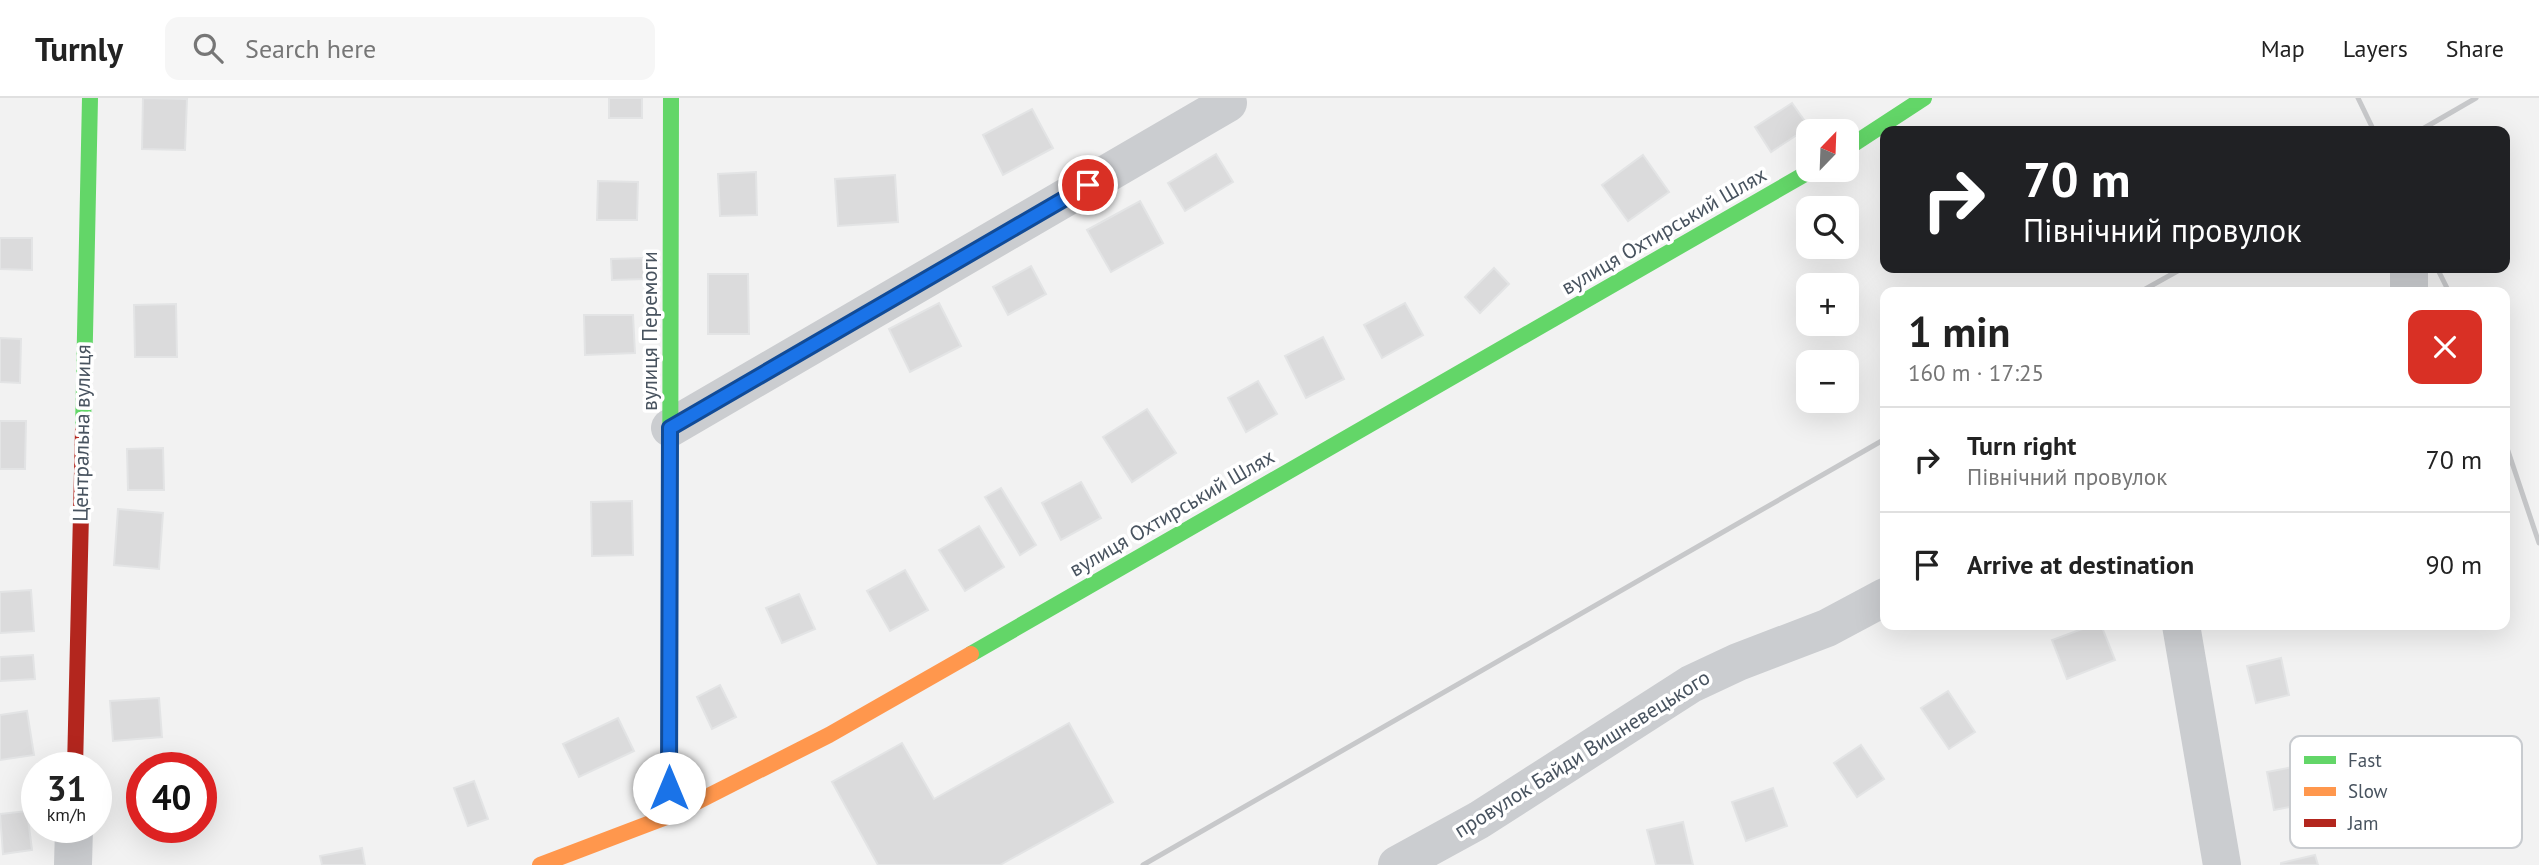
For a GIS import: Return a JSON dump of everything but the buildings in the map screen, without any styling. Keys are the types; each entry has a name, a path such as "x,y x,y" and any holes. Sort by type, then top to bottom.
{"main road":[{"name":"Центральна вулиця","path":"75,752 90,98"},
{"name":"вулиця Перемоги","path":"669,816 671,98"},
{"path":"1881,126 1924,98"},
{"path":"1859,140 1880,127"},
{"name":"вулиця Охтирський Шлях","path":"540,865 669,816 841,728 1796,179"}],"street":[{"path":"670,428 1228,103"},
{"name":"провулок Байди Вишневецького","path":"1397,865 1479,820 1691,684 1738,662 1827,628 1880,600"},
{"path":"2182,630 2222,865"},
{"path":"73,865 74,843"}],"railway":[{"path":"2358,98 2372,126"},
{"path":"2428,126 2476,98"},
{"path":"2149,287 2174,273"},
{"path":"2440,273 2446,287"},
{"path":"1143,865 1880,442"},
{"path":"2510,457 2539,543"}],"traffic: fast":[{"path":"83,429 90,98"},
{"path":"670,589 671,98"},
{"path":"1881,126 1924,98"},
{"path":"1859,140 1880,127"},
{"path":"971,654 1796,179"}],"traffic: slow":[{"path":"669,816 670,589"},
{"path":"540,865 669,816 829,735 971,654"}],"traffic: jam":[{"path":"75,752 83,429"}],"route":[{"path":"669,788 670,428 1088,185"}]}
